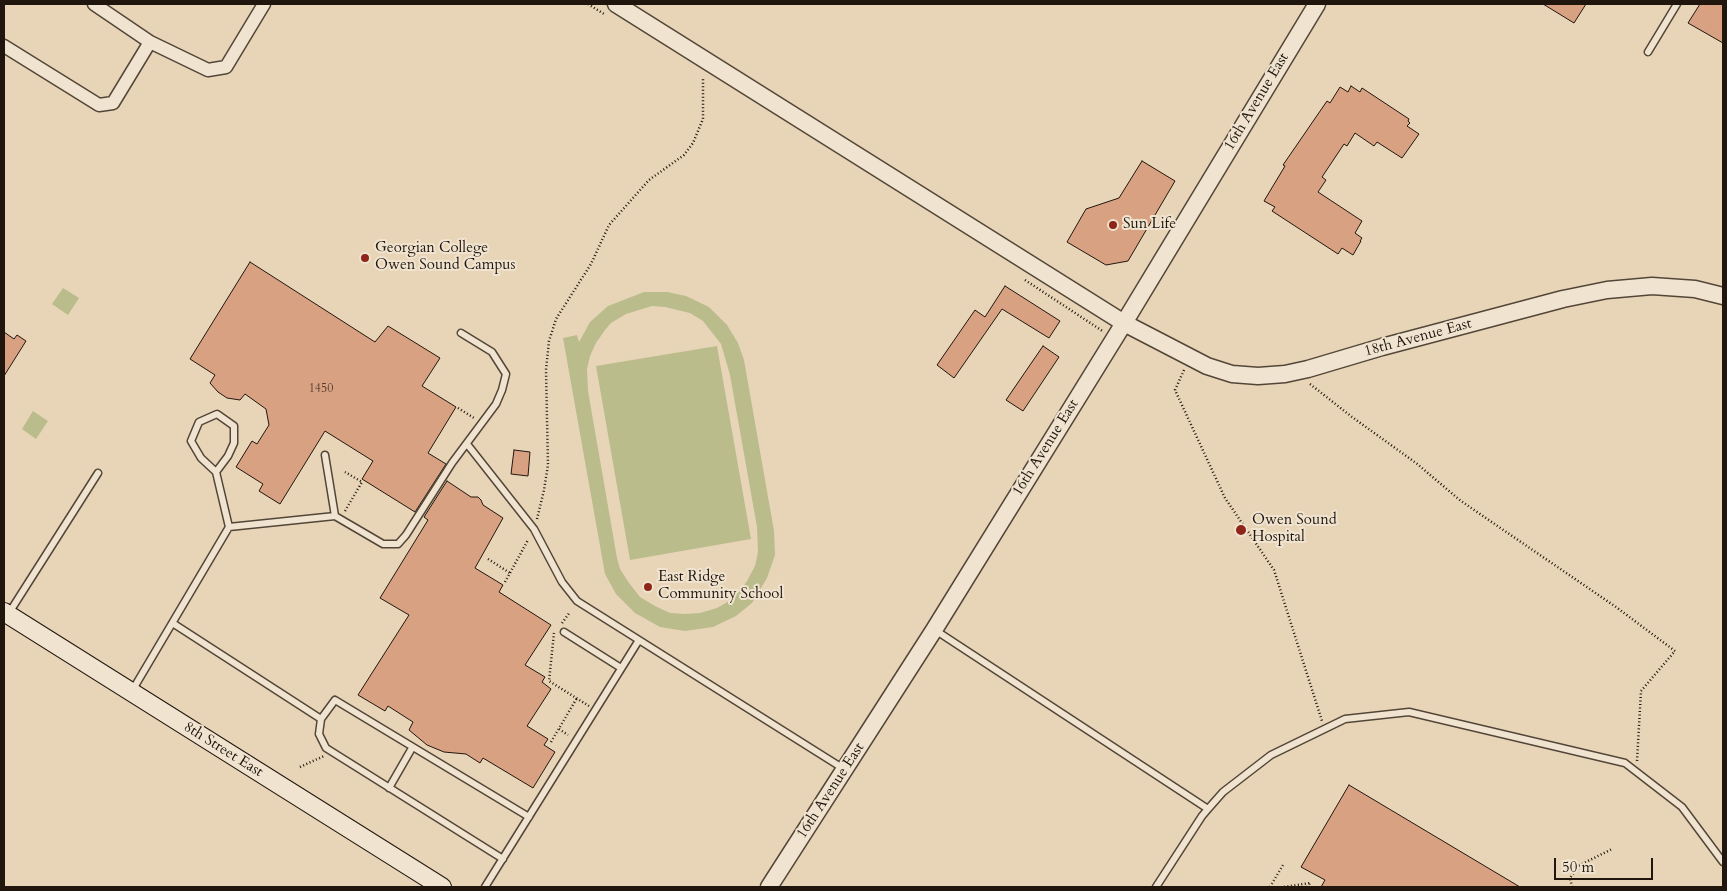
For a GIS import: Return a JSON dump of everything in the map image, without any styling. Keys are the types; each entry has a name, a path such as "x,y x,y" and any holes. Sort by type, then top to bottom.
{"main road":[{"name":"8th Street East","path":"6,613 442,887"}],"street":[{"path":"95,4 150,42 208,70 226,67 264,4"},
{"name":"18th Avenue East","path":"616,4 1124,323 1207,366 1232,374 1258,376 1295,372 1391,344 1564,299 1607,290 1652,286 1695,289 1723,296"},
{"name":"16th Avenue East","path":"769,887 934,630 1124,323 1314,5"},
{"path":"4,46 99,105 113,103 150,42"}],"lane":[{"path":"1648,52 1677,4"},
{"path":"230,527 337,518 383,544 398,544 410,530 452,463 496,404 502,390 506,374 492,352 461,333"},
{"path":"132,692 230,527 216,472 200,458 191,440 199,422 217,414 234,426 234,443 228,456 216,472"},
{"path":"467,444 534,529 562,582 577,601 845,770"},
{"path":"325,455 337,518"},
{"path":"6,613 98,473"},
{"path":"174,624 321,719"},
{"path":"934,630 1208,808"},
{"path":"564,632 622,668"},
{"path":"485,887 639,640"},
{"path":"502,859 326,748 319,734 321,719 335,700 529,817"},
{"path":"1156,887 1208,808 1223,792 1272,756 1345,720 1409,712 1625,764 1682,807 1723,862"},
{"path":"389,788 412,748"}],"path":[{"path":"506,582 534,529 544,490 548,465 546,370 549,341 556,319 591,264 609,225 649,180 684,155 693,143 703,119 703,76"},
{"path":"1190,357 1175,390 1225,498 1274,570 1325,729"},
{"path":"1295,372 1352,418 1416,462 1462,501 1675,651 1641,691 1637,773"},
{"path":"458,408 482,423"},
{"path":"337,518 362,482 345,472"},
{"path":"488,559 510,573"},
{"path":"570,612 554,633 549,681 596,710"},
{"path":"551,742 577,698"},
{"path":"300,767 332,752"},
{"path":"1572,887 1570,878 1578,866 1612,849"},
{"path":"1270,887 1283,865"},
{"path":"1284,887 1310,883 1307,887"}],"green space":[{"path":"63,288 79,298 68,315 52,304"},
{"path":"644,292 667,292 686,296 709,307 727,325 738,343 744,360 774,531 775,555 767,578 752,603 736,616 713,627 685,631 660,627 635,613 616,594 605,574 563,338 577,335 579,342 590,322 608,306","holes":["652,306 690,313 703,321 721,344 730,375 757,527 758,552 755,566 747,581 729,601 717,608 700,613 670,613 655,606 640,597 620,569 588,391 587,369 590,356 596,343 611,323 626,314"]},
{"path":"717,346 751,539 630,560 596,366"},
{"path":"33,411 48,421 36,439 22,429"}],"building":[{"path":"1543,4 1586,4 1574,23"},
{"path":"1700,4 1723,4 1723,43 1688,23"},
{"path":"1351,86 1360,92 1362,88 1409,119 1410,123 1407,126 1419,134 1402,158 1377,142 1374,146 1355,133 1347,146 1344,144 1322,177 1326,180 1318,192 1362,221 1355,233 1362,238 1353,255 1342,248 1338,254 1272,211 1275,207 1264,201 1285,166 1283,165 1327,101 1330,103 1340,87 1348,92"},
{"name":"Sun Life","path":"1142,161 1175,181 1128,261 1106,265 1067,242 1086,209 1119,198"},
{"path":"250,262 375,342 388,326 440,358 422,386 456,407 428,453 446,464 415,512 362,479 373,461 325,431 280,504 259,491 263,484 236,467 252,441 257,444 269,425 266,409 245,394 240,400 227,398 210,383 215,375 190,359"},
{"path":"1005,286 1060,321 1049,338 1002,309 954,378 937,365 975,310 985,317"},
{"path":"4,332 14,339 17,335 26,341 4,376"},
{"path":"1043,346 1059,357 1023,411 1006,400"},
{"path":"514,450 530,452 528,476 511,474"},
{"path":"447,481 471,497 478,497 483,505 503,518 475,568 503,585 499,592 551,625 525,665 545,677 542,682 551,689 527,726 548,739 544,745 555,752 533,788 483,758 480,763 466,754 444,752 427,745 409,730 413,722 388,706 385,711 358,695 409,615 380,598 428,520 424,517"},
{"path":"1349,785 1520,887 1321,887 1325,880 1301,867"}],"place":[{"name":"Sun Life","path":"1113,225"},
{"name":"Georgian College Owen Sound Campus","path":"365,258"},
{"name":"Owen Sound Hospital","path":"1241,530"},
{"name":"East Ridge Community School","path":"648,587"}]}
